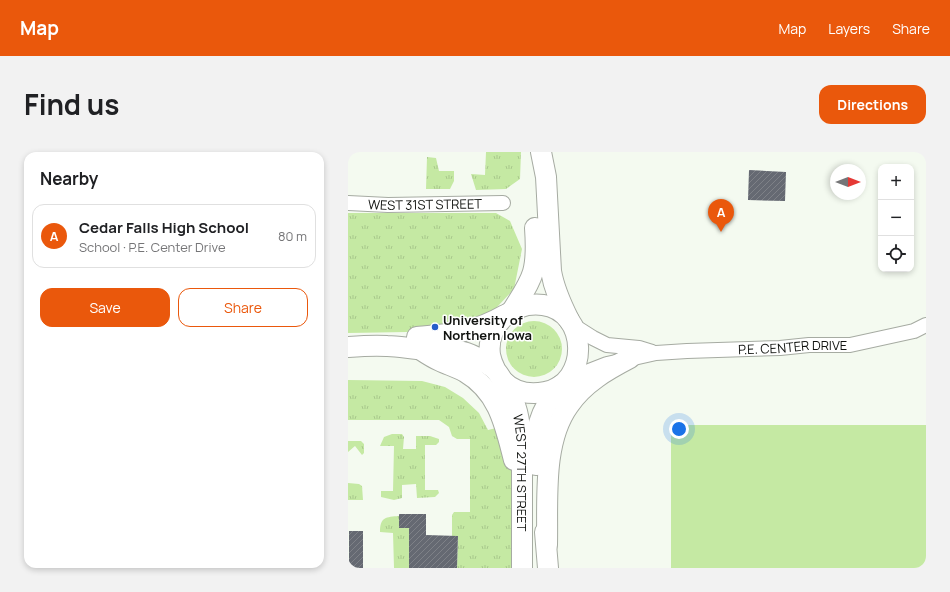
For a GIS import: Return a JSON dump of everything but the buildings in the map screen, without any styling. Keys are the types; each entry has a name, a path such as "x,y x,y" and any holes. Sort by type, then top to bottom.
{"main road":[{"path":"499,375 490,355 491,339 496,326 508,313 529,283 534,271 536,259 534,178 536,152"},
{"path":"348,346 386,346 455,350 475,357 516,390 531,394 547,392 563,383 571,375 578,361 579,347 576,333 559,302 553,285 546,177 541,152"},
{"path":"386,346 416,337 477,329 517,308 531,304 545,306 558,311 570,322"},
{"path":"419,349 439,361 464,371 488,390 501,413 521,490"},
{"path":"547,545 549,458 553,438 558,426 569,405 581,391 610,368 630,358"},
{"name":"WEST 27TH STREET","path":"499,375 511,392 520,424 522,444 522,568"},
{"name":"WEST 27TH STREET","path":"548,568 547,545 535,462 535,440 537,427 545,408 563,383"}],"street":[{"name":"WEST 31ST STREET","path":"348,204 388,205 503,203"},
{"name":"P.E. CENTER DRIVE","path":"570,322 593,338 607,345 639,348 656,353"},
{"name":"P.E. CENTER DRIVE","path":"563,383 607,364 656,353 780,348 809,345 850,345 914,331 926,325"}],"green space":[{"path":"486,152 521,152 520,179 506,189 476,190 471,174 485,175"},
{"path":"427,157 436,158 439,171 454,171 454,181 450,189 426,189"},
{"path":"348,213 496,213 510,221 522,249 514,289 483,322 407,332 348,333"},
{"path":"534,321 545,323 554,329 560,338 562,349 560,360 554,369 545,375 534,377 523,375 514,369 508,360 506,349 508,338 514,329 523,323"},
{"path":"348,380 422,381 445,387 463,398 479,413 488,430 500,427 511,405 518,568 457,568 458,536 452,536 452,515 454,512 470,512 470,439 457,439 452,436 449,427 439,420 348,420"},
{"path":"671,425 926,425 926,568 671,568"},
{"path":"392,434 402,434 404,437 403,449 416,449 416,436 430,436 439,439 439,442 436,445 425,445 425,490 438,490 439,493 435,497 417,498 416,484 402,485 402,498 394,500 381,497 381,491 393,491 394,446 380,446 384,437"},
{"path":"348,441 361,441 364,444 364,453 362,455 355,446 348,452"},
{"path":"348,483 359,484 362,486 363,500 348,500"},
{"path":"399,516 399,528 417,528 409,535 409,568 394,568 393,533 380,532 381,523 385,519"}],"place":[{"name":"Cedar Falls High School","path":"721,232"},
{"name":"University of Northern Iowa","path":"435,327"}]}
